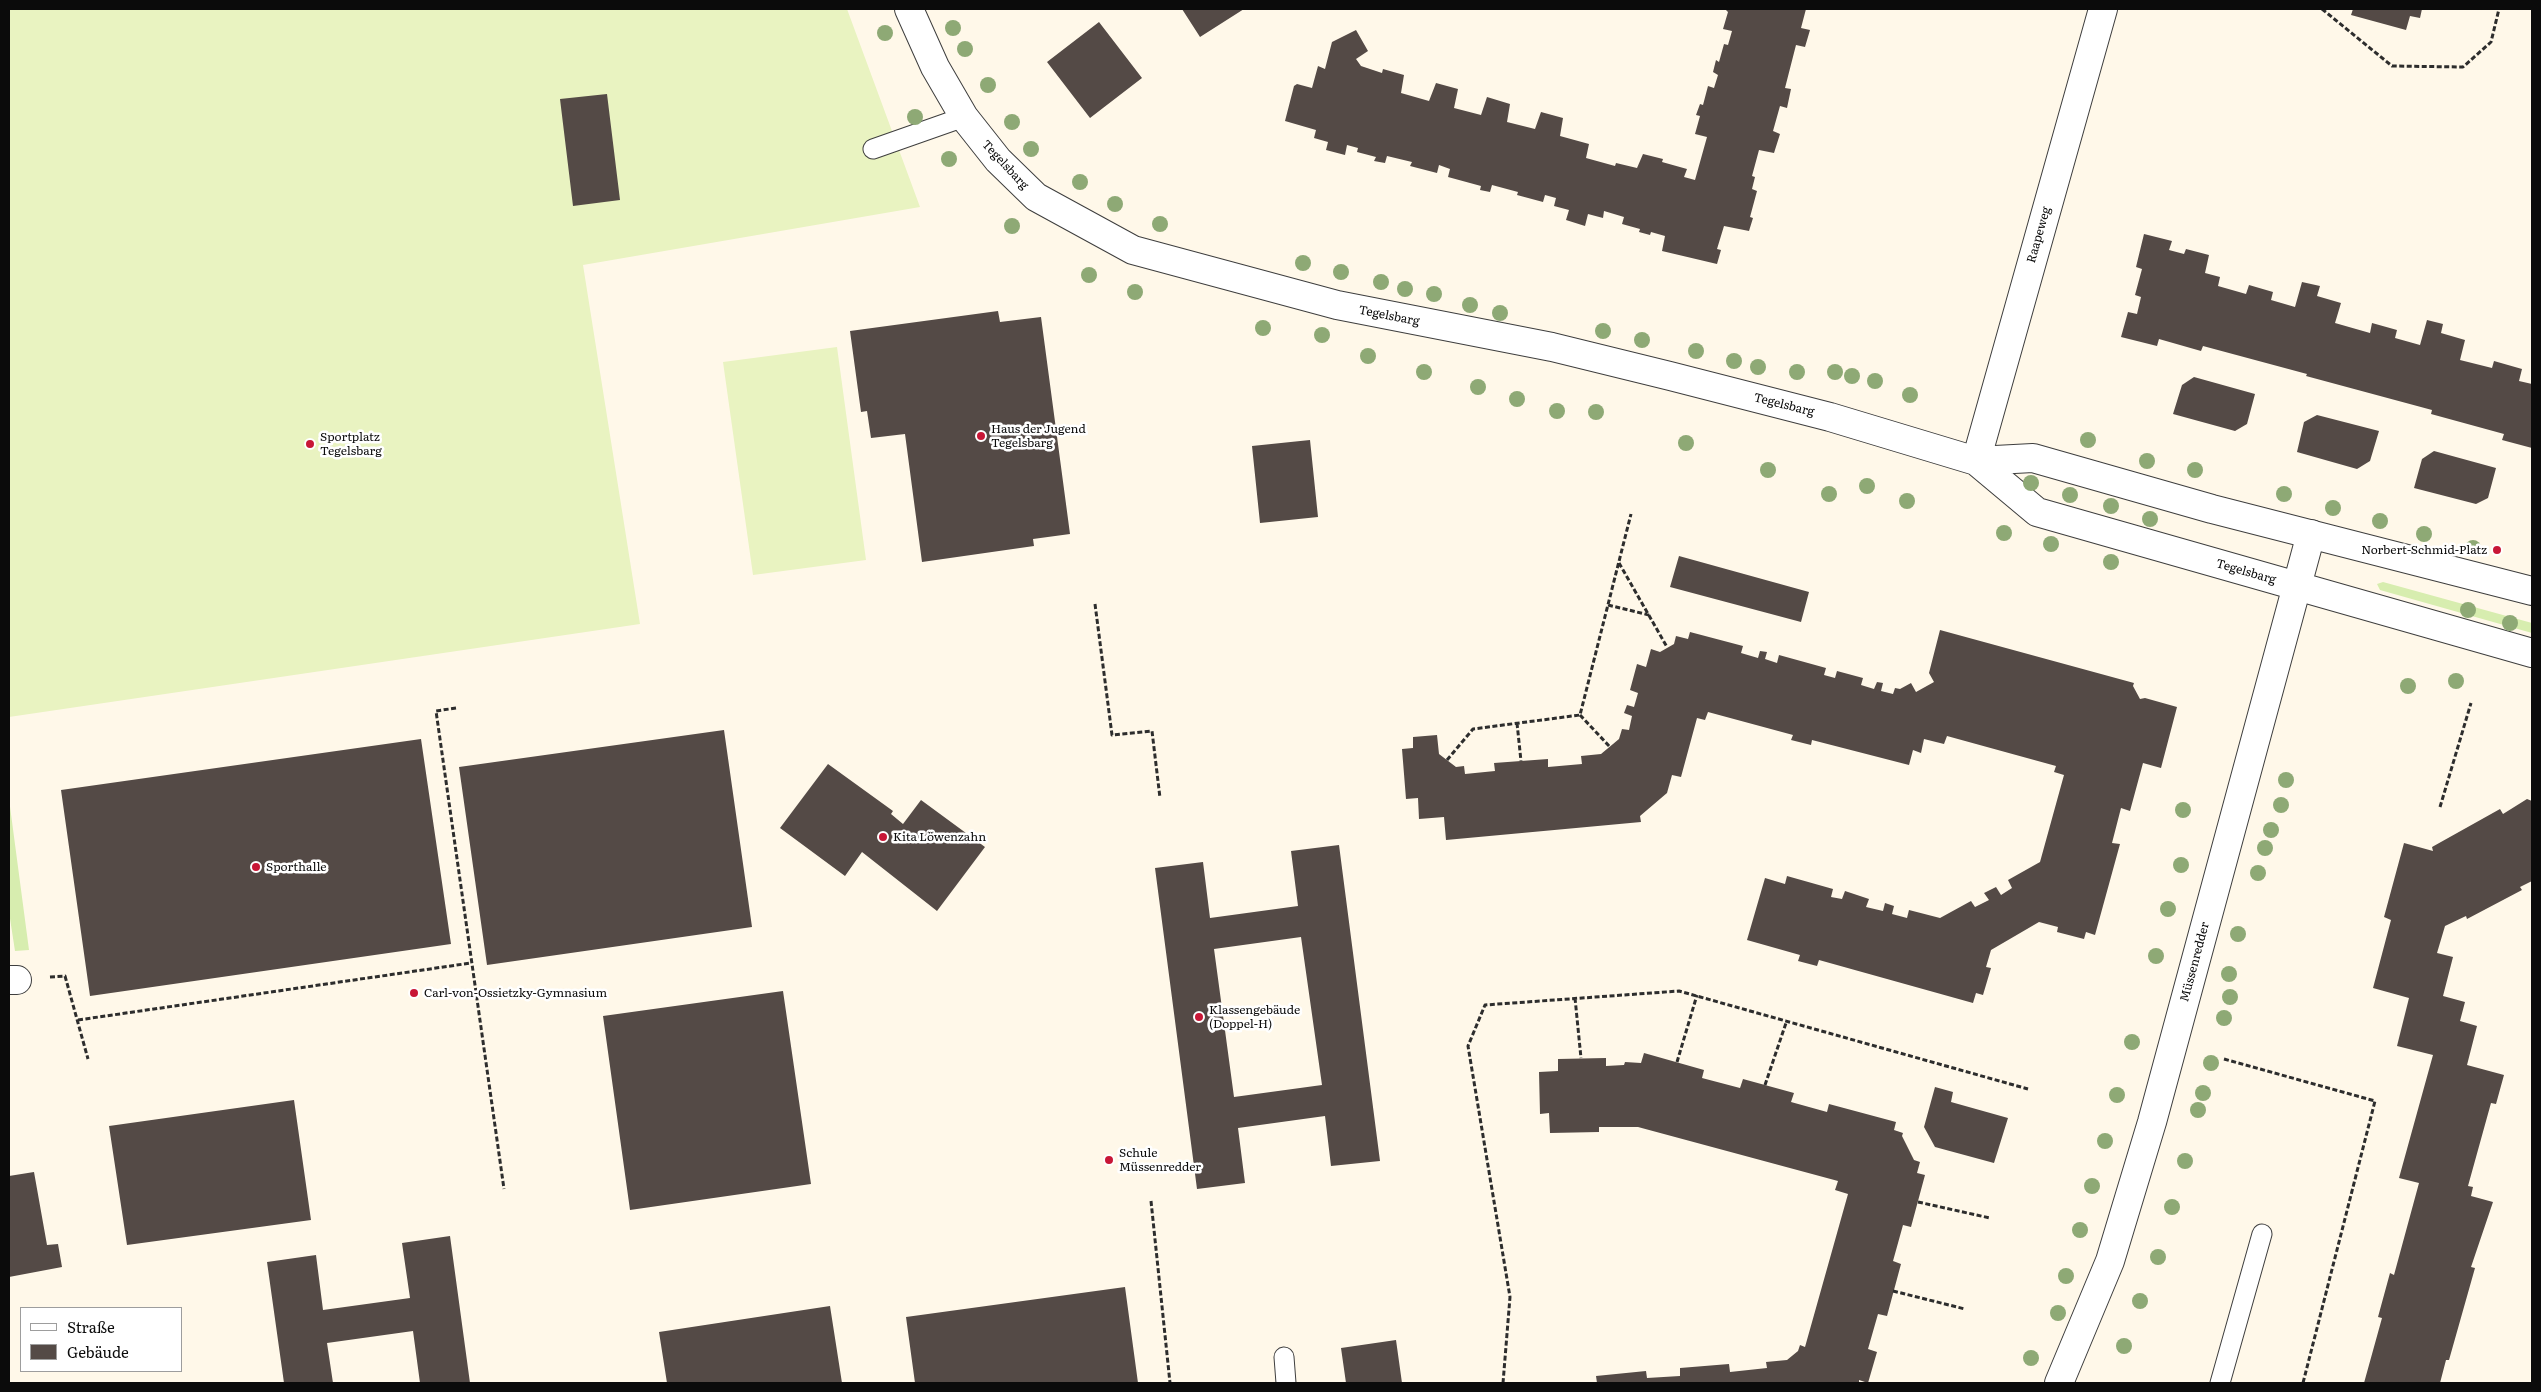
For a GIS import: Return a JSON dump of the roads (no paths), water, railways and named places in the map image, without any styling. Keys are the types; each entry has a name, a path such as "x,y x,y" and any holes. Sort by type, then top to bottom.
{"street":[{"name":"Tegelsbarg","path":"909,9 935,66 964,117 998,160 1036,197 1133,250 1337,305 1552,347 1830,416 1976,461 2033,458 2311,534 2532,590"},
{"name":"Raapeweg","path":"1976,461 2103,9"},
{"name":"Tegelsbarg","path":"1976,461 2036,512 2532,653"},
{"name":"Müssenredder","path":"2059,1383 2110,1262 2149,1132 2311,534"}],"lane":[{"path":"873,149 964,117"},
{"path":"2220,1383 2262,1234"},
{"path":"1284,1357 1286,1383"}],"place":[{"name":"Haus der Jugend Tegelsbarg","path":"981,436"},
{"name":"Sportplatz Tegelsbarg","path":"310,444"},
{"name":"Norbert-Schmid-Platz","path":"2497,550"},
{"name":"Kita Löwenzahn","path":"883,837"},
{"name":"Sporthalle","path":"256,867"},
{"name":"Carl-von-Ossietzky-Gymnasium","path":"414,993"},
{"name":"Klassengebäude (Doppel-H)","path":"1199,1017"},
{"name":"Schule Müssenredder","path":"1109,1160"}]}
